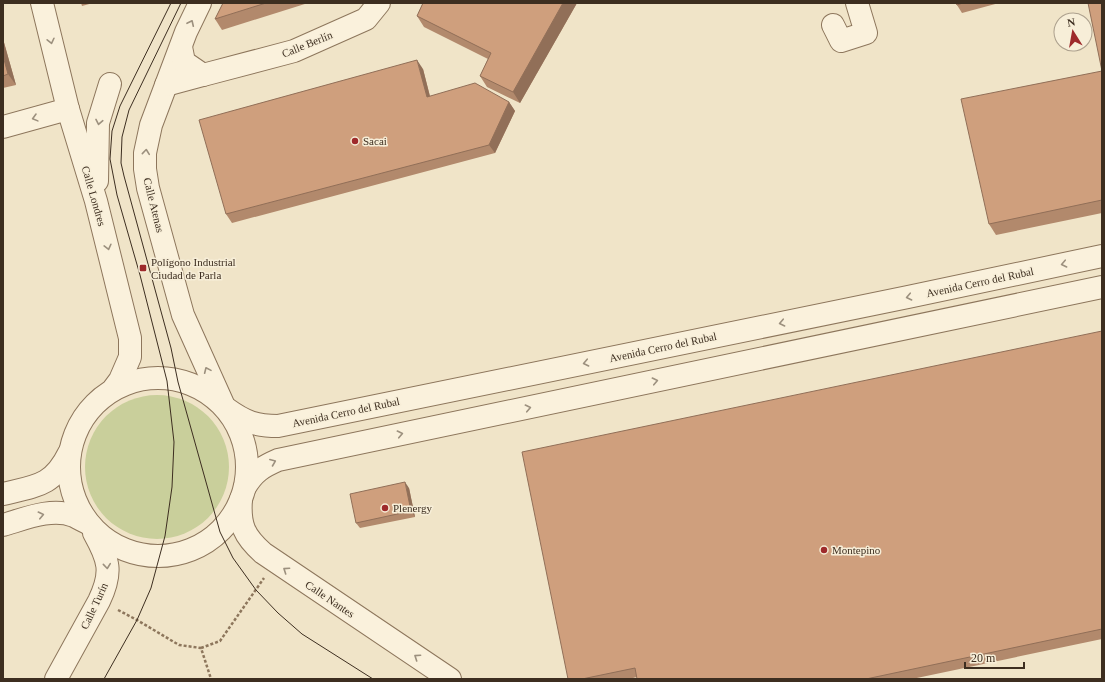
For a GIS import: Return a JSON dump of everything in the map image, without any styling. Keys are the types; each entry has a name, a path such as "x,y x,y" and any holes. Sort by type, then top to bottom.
{"street":[{"name":"Calle Londres","path":"42,3 68,109 96,201 130,338 130,357 114,388"},
{"name":"Calle Atenas","path":"200,3 150,125 145,153 145,169 148,188 182,315 225,407"},
{"name":"Calle Berlín","path":"166,85 294,51 366,19 379,3"},
{"path":"833,25 841,41 866,33 857,3"},
{"path":"181,47 184,62 203,75"},
{"path":"96,201 98,123 110,84"},
{"path":"3,127 68,109"},
{"name":"Avenida Cerro del Rubal","path":"225,407 242,419 256,424 278,426 1102,256"},
{"path":"3,525 48,513 61,513 73,516 90,527 112,545 129,552 145,556 160,556 188,552 202,546 220,532 235,512 252,475 267,464 278,460 1102,287"},
{"path":"3,494 29,488 48,481 57,474 69,453 78,427 84,416 92,405 114,388 137,381 152,380 191,384 201,389 225,407"},
{"name":"Calle Nantes","path":"225,407 241,431 244,444 247,469 240,513 243,529 254,545 263,554 450,679"},
{"name":"Calle Turín","path":"56,679 99,600 108,577 105,552 74,500 69,482 69,453"}],"path":[{"path":"99,600 179,645 201,648 220,641 256,590"},
{"path":"201,648 211,679"}],"green space":[{"path":"150,395 164,395 191,403 203,411 213,421 224,439 228,453 228,481 224,495 213,513 203,523 185,534 164,539 150,539 123,531 111,523 101,513 90,495 85,474 85,460 93,433 101,421 111,411 129,400"}],"building":[{"path":"223,3 266,3 215,19"},
{"path":"423,3 563,3 513,92 480,76 491,53 417,16"},
{"path":"1088,3 1102,3 1102,71 1093,27 1093,12 1090,12"},
{"path":"3,56 8,74 3,76"},
{"name":"Sacai","path":"417,60 427,97 475,83 509,102 489,145 226,214 199,120"},
{"path":"1102,71 1102,200 989,224 961,99"},
{"name":"Montepino","path":"1102,331 1102,629 866,679 637,679 635,668 582,679 568,679 522,452"},
{"name":"Plenergy","path":"405,482 411,511 356,523 350,494"}],"tram line":[{"path":"104,679 137,620 151,588 165,536 172,487 174,442 167,381 140,275 117,195 110,159 112,131 120,106 171,3"},
{"path":"181,3 129,110 122,137 121,163 171,348 178,382 220,532 233,558 256,590 278,613 302,634 373,679"}],"place":[{"name":"Sacai","path":"355,141"},
{"name":"Polígono Industrial Ciudad de Parla","path":"143,268"},
{"name":"Plenergy","path":"385,508"},
{"name":"Montepino","path":"824,550"}]}
